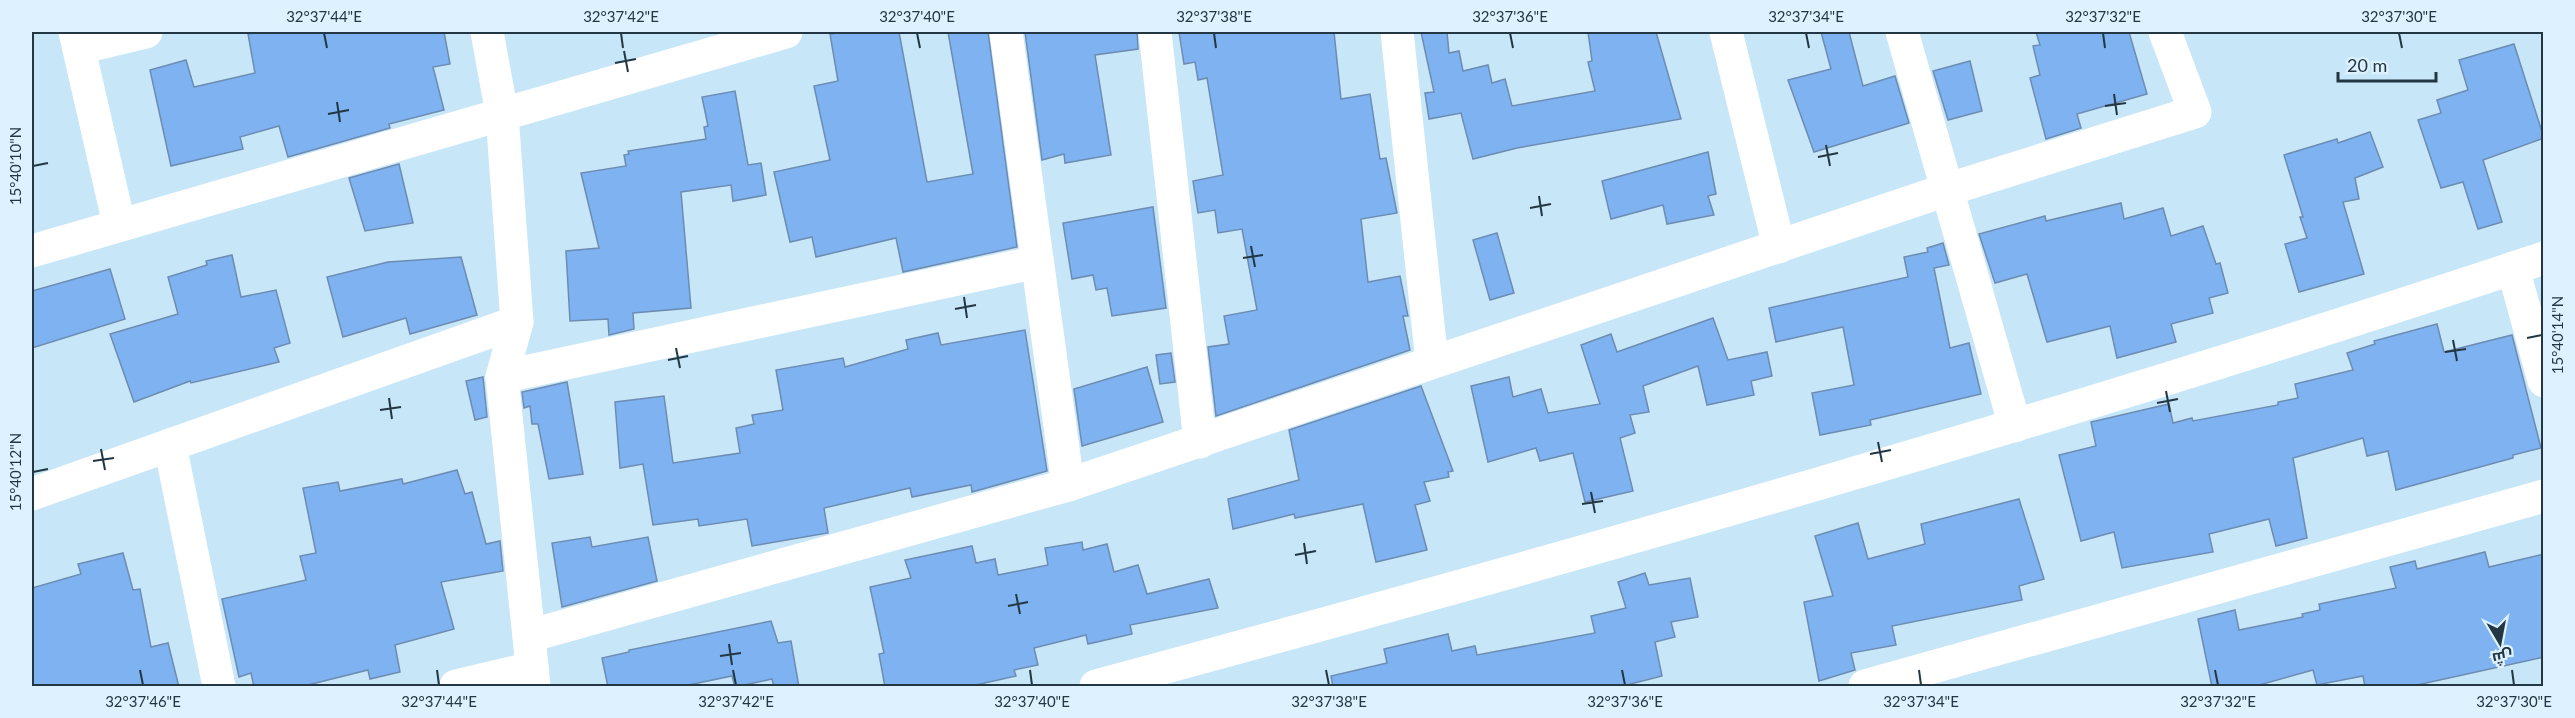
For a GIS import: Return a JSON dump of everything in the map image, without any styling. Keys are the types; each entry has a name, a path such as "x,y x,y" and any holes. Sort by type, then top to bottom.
{"street":[{"path":"119,224 77,40 146,32"},
{"path":"456,687 533,677 502,377 517,322 502,114 487,32"},
{"path":"32,251 786,32"},
{"path":"1006,32 1068,485"},
{"path":"1155,32 1200,442"},
{"path":"1397,32 1432,362"},
{"path":"1726,32 1779,247"},
{"path":"1902,32 2014,426"},
{"path":"529,636 1068,485 1946,190 2195,112 2165,32"},
{"path":"1096,687 1357,616 2014,426 2544,258"},
{"path":"502,377 1037,262"},
{"path":"2513,268 2544,381"},
{"path":"32,494 517,322"},
{"path":"170,445 219,687"},
{"path":"1865,687 2544,496"}],"building":[{"path":"262,32 444,32 450,64 433,67 444,110 389,124 390,128 288,157 279,126 240,137 243,149 171,166 150,70 186,60 194,87 255,73 248,34"},
{"path":"899,32 927,182 973,174 948,32 988,32 1017,247 903,272 896,238 816,257 812,237 790,242 774,172 830,160 814,86 838,81 830,34"},
{"path":"1025,32 1137,32 1138,49 1095,55 1111,155 1065,163 1064,154 1042,160"},
{"path":"1179,32 1334,32 1341,99 1370,94 1380,159 1386,158 1397,213 1361,219 1368,282 1400,276 1408,316 1403,316 1410,350 1216,416 1208,347 1229,344 1224,316 1257,310 1242,229 1218,233 1215,210 1198,213 1193,181 1223,175 1207,78 1198,80 1195,62 1184,64"},
{"path":"1421,32 1447,32 1449,53 1459,51 1463,71 1488,65 1492,83 1505,79 1512,106 1595,91 1588,62 1592,61 1588,32 1656,32 1681,119 1517,148 1473,159 1461,113 1429,119 1425,93 1434,92"},
{"path":"1821,32 1849,32 1863,86 1895,76 1909,123 1814,152 1788,80 1831,69"},
{"path":"2036,32 2129,32 2147,94 2077,114 2081,128 2046,139 2030,78 2040,75 2033,46 2040,45"},
{"path":"2514,44 2544,138 2483,160 2502,222 2478,229 2463,182 2441,188 2418,120 2441,113 2437,100 2468,90 2459,60"},
{"path":"1970,61 1982,111 1948,120 1933,71"},
{"path":"735,91 748,165 761,163 766,195 733,201 731,185 681,192 691,308 633,313 634,329 609,335 608,319 570,321 566,251 599,248 581,173 626,166 624,155 629,154 628,151 706,139 704,127 708,126 702,97"},
{"path":"2370,132 2383,167 2355,178 2359,199 2343,202 2364,274 2299,292 2285,244 2307,238 2284,155 2337,139 2338,143"},
{"path":"1708,152 1716,194 1708,196 1714,215 1667,224 1663,205 1611,219 1602,181"},
{"path":"399,164 413,223 365,231 349,178"},
{"path":"2121,203 2124,219 2163,208 2171,236 2203,226 2216,264 2220,263 2228,293 2209,298 2213,313 2171,324 2176,342 2117,358 2110,326 2047,342 2027,274 1995,283 1979,234 2045,216 2046,221"},
{"path":"1153,207 1166,308 1112,316 1107,288 1096,290 1093,275 1072,279 1063,223"},
{"path":"1497,233 1514,293 1490,300 1473,240"},
{"path":"1943,243 1949,265 1934,268 1950,348 1969,343 1981,394 1870,420 1871,425 1820,435 1812,393 1854,385 1843,327 1776,342 1769,308 1908,277 1904,257 1928,252 1927,248"},
{"path":"232,255 241,297 276,290 290,343 274,348 279,362 191,383 190,381 134,402 110,334 178,314 168,277 207,265 206,261"},
{"path":"461,257 477,315 410,334 406,318 343,337 327,277 388,262"},
{"path":"110,269 125,319 32,348 32,291"},
{"path":"1713,318 1728,360 1767,352 1772,376 1751,381 1754,395 1707,405 1698,366 1643,386 1649,412 1630,415 1635,433 1620,438 1633,491 1585,502 1573,453 1540,461 1536,448 1488,462 1471,386 1509,377 1513,397 1541,389 1548,413 1600,404 1581,345 1611,334 1617,352"},
{"path":"2437,324 2444,352 2512,335 2541,448 2513,455 2513,458 2396,490 2388,451 2367,456 2363,438 2293,458 2307,538 2276,546 2269,519 2209,534 2213,552 2122,568 2114,532 2081,541 2059,455 2096,446 2091,422 2169,404 2173,423 2278,405 2278,402 2298,398 2295,384 2353,370 2347,353 2375,344 2374,341"},
{"path":"1025,330 1047,471 972,492 971,485 912,497 910,488 824,508 828,533 752,546 747,519 699,526 698,519 653,525 643,464 620,468 615,402 664,396 673,463 740,453 736,428 754,424 752,415 783,410 776,370 843,358 845,367 908,349 906,340 938,333 941,345"},
{"path":"1171,353 1175,382 1160,384 1156,355"},
{"path":"1147,367 1163,422 1082,446 1074,389"},
{"path":"483,377 487,417 475,420 466,381"},
{"path":"567,382 583,474 549,479 538,424 532,424 530,406 524,408 522,392"},
{"path":"1421,386 1453,471 1448,472 1449,477 1424,482 1430,501 1415,505 1427,550 1376,562 1363,504 1295,518 1294,514 1233,529 1228,499 1299,480 1289,430"},
{"path":"457,470 465,494 472,492 486,544 500,541 503,571 441,582 454,629 395,645 400,672 370,679 368,670 300,687 254,687 251,673 239,677 222,599 306,580 300,556 316,553 303,488 338,482 340,491 402,479 403,484"},
{"path":"2019,499 2044,579 2019,586 2022,600 1892,626 1896,645 1851,653 1855,670 1819,681 1804,602 1833,596 1815,536 1858,523 1868,559 1925,544 1921,524"},
{"path":"590,537 592,547 648,537 657,581 562,607 552,543"},
{"path":"1082,542 1083,550 1107,544 1114,572 1138,565 1147,594 1209,579 1218,608 1130,625 1132,634 1088,644 1086,635 1034,648 1038,665 1014,670 1016,676 967,687 885,687 879,654 884,653 870,587 911,578 905,560 972,546 976,563 995,559 998,575 1048,565 1045,548"},
{"path":"2485,552 2489,567 2544,554 2544,657 2408,687 2365,687 2363,676 2317,685 2313,670 2252,687 2212,687 2198,619 2235,610 2239,630 2303,617 2302,614 2320,610 2319,604 2396,588 2390,567 2415,561 2417,569"},
{"path":"123,553 133,590 140,589 151,647 168,643 179,687 32,687 32,588 81,574 78,564"},
{"path":"1645,573 1649,585 1690,578 1698,617 1671,622 1675,637 1655,642 1662,676 1619,687 1333,687 1331,676 1387,663 1384,649 1448,634 1452,651 1475,646 1477,655 1595,633 1591,616 1626,608 1618,582"},
{"path":"771,621 778,643 791,641 799,687 774,687 772,679 735,687 732,676 679,687 608,687 602,658 629,652 629,650"}]}
